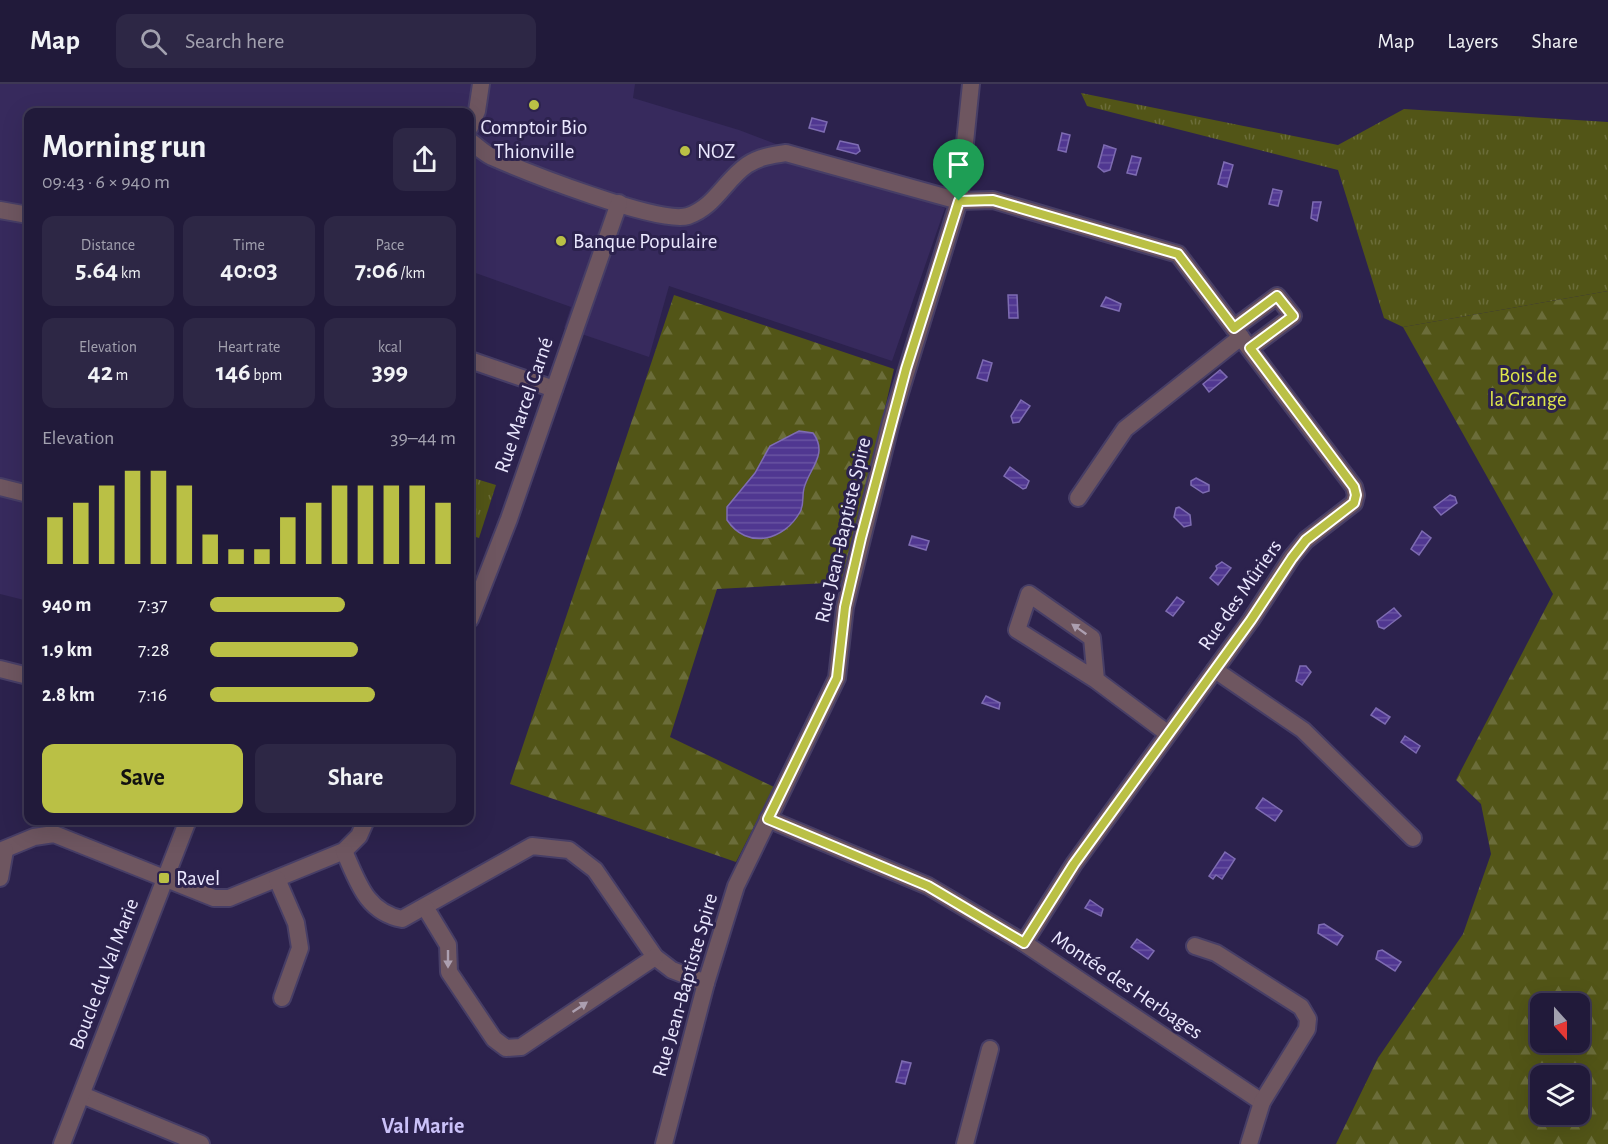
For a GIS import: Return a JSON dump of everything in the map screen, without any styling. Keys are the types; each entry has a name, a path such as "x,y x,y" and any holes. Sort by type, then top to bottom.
{"street":[{"path":"474,118 481,84"},
{"name":"Rue Jean-Baptiste Spire","path":"664,1144 706,983 736,886 837,678 845,607 882,457 959,201 971,84"},
{"name":"Rue des Mûriers","path":"474,144 490,156 619,204 665,215 687,216 709,204 746,166 766,156 786,153 959,201 993,200 1178,254 1354,487 1356,495 1354,503 1306,540 1074,864 1024,943"},
{"name":"Rue Marcel Carné","path":"474,609 509,519 619,204"},
{"path":"0,210 24,213"},
{"path":"1078,498 1125,429 1242,338"},
{"path":"474,361 554,388"},
{"path":"0,487 24,493"},
{"path":"1096,680 1092,638 1029,594 1017,630 1096,680 1167,733"},
{"path":"0,669 24,675"},
{"path":"1215,670 1304,730 1413,838"},
{"name":"Montée des Herbages","path":"768,819 928,886 1024,943 1262,1102"},
{"name":"Boucle du Val Marie","path":"62,1144 186,825"},
{"path":"0,878 2,850 35,829 54,834 214,898 229,898 344,851 359,836 364,825"},
{"path":"344,851 374,908 388,916 402,919 532,846 569,850 595,870 655,957 672,970 706,983"},
{"path":"277,879 296,924 300,948 282,998"},
{"path":"425,907 448,945 448,972 494,1039 506,1048 521,1047 655,957"},
{"path":"1195,946 1216,953 1301,1007 1308,1019 1306,1029 1262,1102 1249,1144"},
{"path":"965,1144 990,1049"},
{"path":"82,1095 201,1144"}],"shaded area":[{"path":"0,84 635,84 633,98 739,130 945,208 892,361 669,286 649,357 564,328 571,307 474,272 474,108 24,108 24,600 0,594"},
{"path":"812,118 827,122 824,132 809,128"},
{"path":"1062,133 1070,135 1066,152 1058,150"},
{"path":"840,141 858,145 860,151 856,154 837,149"},
{"path":"1104,145 1116,149 1110,170 1104,172 1098,167"},
{"path":"1132,156 1141,158 1136,175 1127,173"},
{"path":"1224,162 1233,165 1227,187 1218,184"},
{"path":"1273,189 1282,191 1278,206 1269,204"},
{"path":"1313,202 1321,202 1317,221 1311,218"},
{"path":"1008,295 1017,295 1018,318 1009,318"},
{"path":"1106,297 1121,304 1119,311 1101,306"},
{"path":"983,360 992,363 987,381 977,378"},
{"path":"1220,370 1227,377 1209,392 1203,384"},
{"path":"1021,400 1030,406 1019,422 1013,423 1011,416"},
{"path":"799,431 813,433 819,447 817,460 804,489 800,512 785,530 775,535 755,538 745,535 727,520 727,507 755,473 770,446"},
{"path":"1010,467 1029,481 1026,488 1023,489 1004,476"},
{"path":"1196,478 1209,485 1209,491 1203,493 1191,485 1191,481"},
{"path":"1450,495 1455,497 1457,503 1441,515 1434,507"},
{"path":"1179,507 1190,515 1191,525 1184,527 1174,517 1176,508"},
{"path":"1422,531 1431,538 1419,555 1411,549"},
{"path":"912,536 929,541 926,550 909,545"},
{"path":"1222,562 1231,568 1218,585 1210,578 1217,569 1216,566"},
{"path":"1177,597 1184,602 1173,616 1166,611"},
{"path":"1394,608 1401,616 1384,629 1379,627 1377,621"},
{"path":"1300,666 1306,666 1311,672 1302,685 1296,681"},
{"path":"986,696 1000,703 999,709 982,703"},
{"path":"1376,708 1390,717 1385,724 1371,715"},
{"path":"1405,736 1420,746 1416,753 1401,742"},
{"path":"1263,798 1282,811 1275,821 1256,808"},
{"path":"1225,852 1235,859 1222,879 1216,875 1213,879 1209,876"},
{"path":"1090,900 1103,909 1101,916 1085,908"},
{"path":"1324,924 1343,936 1337,945 1318,933 1319,925"},
{"path":"1137,939 1154,951 1148,959 1131,947"},
{"path":"1382,950 1401,962 1395,971 1376,959 1378,951"},
{"path":"902,1061 911,1063 905,1084 896,1082"}],"green space":[{"path":"1081,93 1338,145 1404,109 1608,122 1608,291 1403,327 1384,318 1338,170 1087,106"},
{"name":"Bois de la Grange","path":"1608,291 1608,1144 1336,1144 1378,1058 1463,934 1491,854 1481,804 1456,780 1553,594 1403,327"},
{"path":"674,295 894,369 845,582 717,589 670,737 774,787 736,862 510,784"},
{"path":"474,478 496,485 479,538 474,536"}],"place":[{"name":"Comptoir Bio Thionville","path":"534,105"},
{"name":"NOZ","path":"685,151"},
{"name":"Banque Populaire","path":"561,241"},
{"name":"Ravel","path":"164,878"}],"district":[{"name":"Val Marie","path":"423,1126"}],"route":[{"path":"993,200 1178,254 1234,328 1277,296 1293,316 1250,348 1354,487 1356,495 1354,503 1306,540 1292,558 1251,620 1074,864 1024,943 928,886 768,819 837,678 845,607 861,538 906,369 959,201 993,200"}]}
